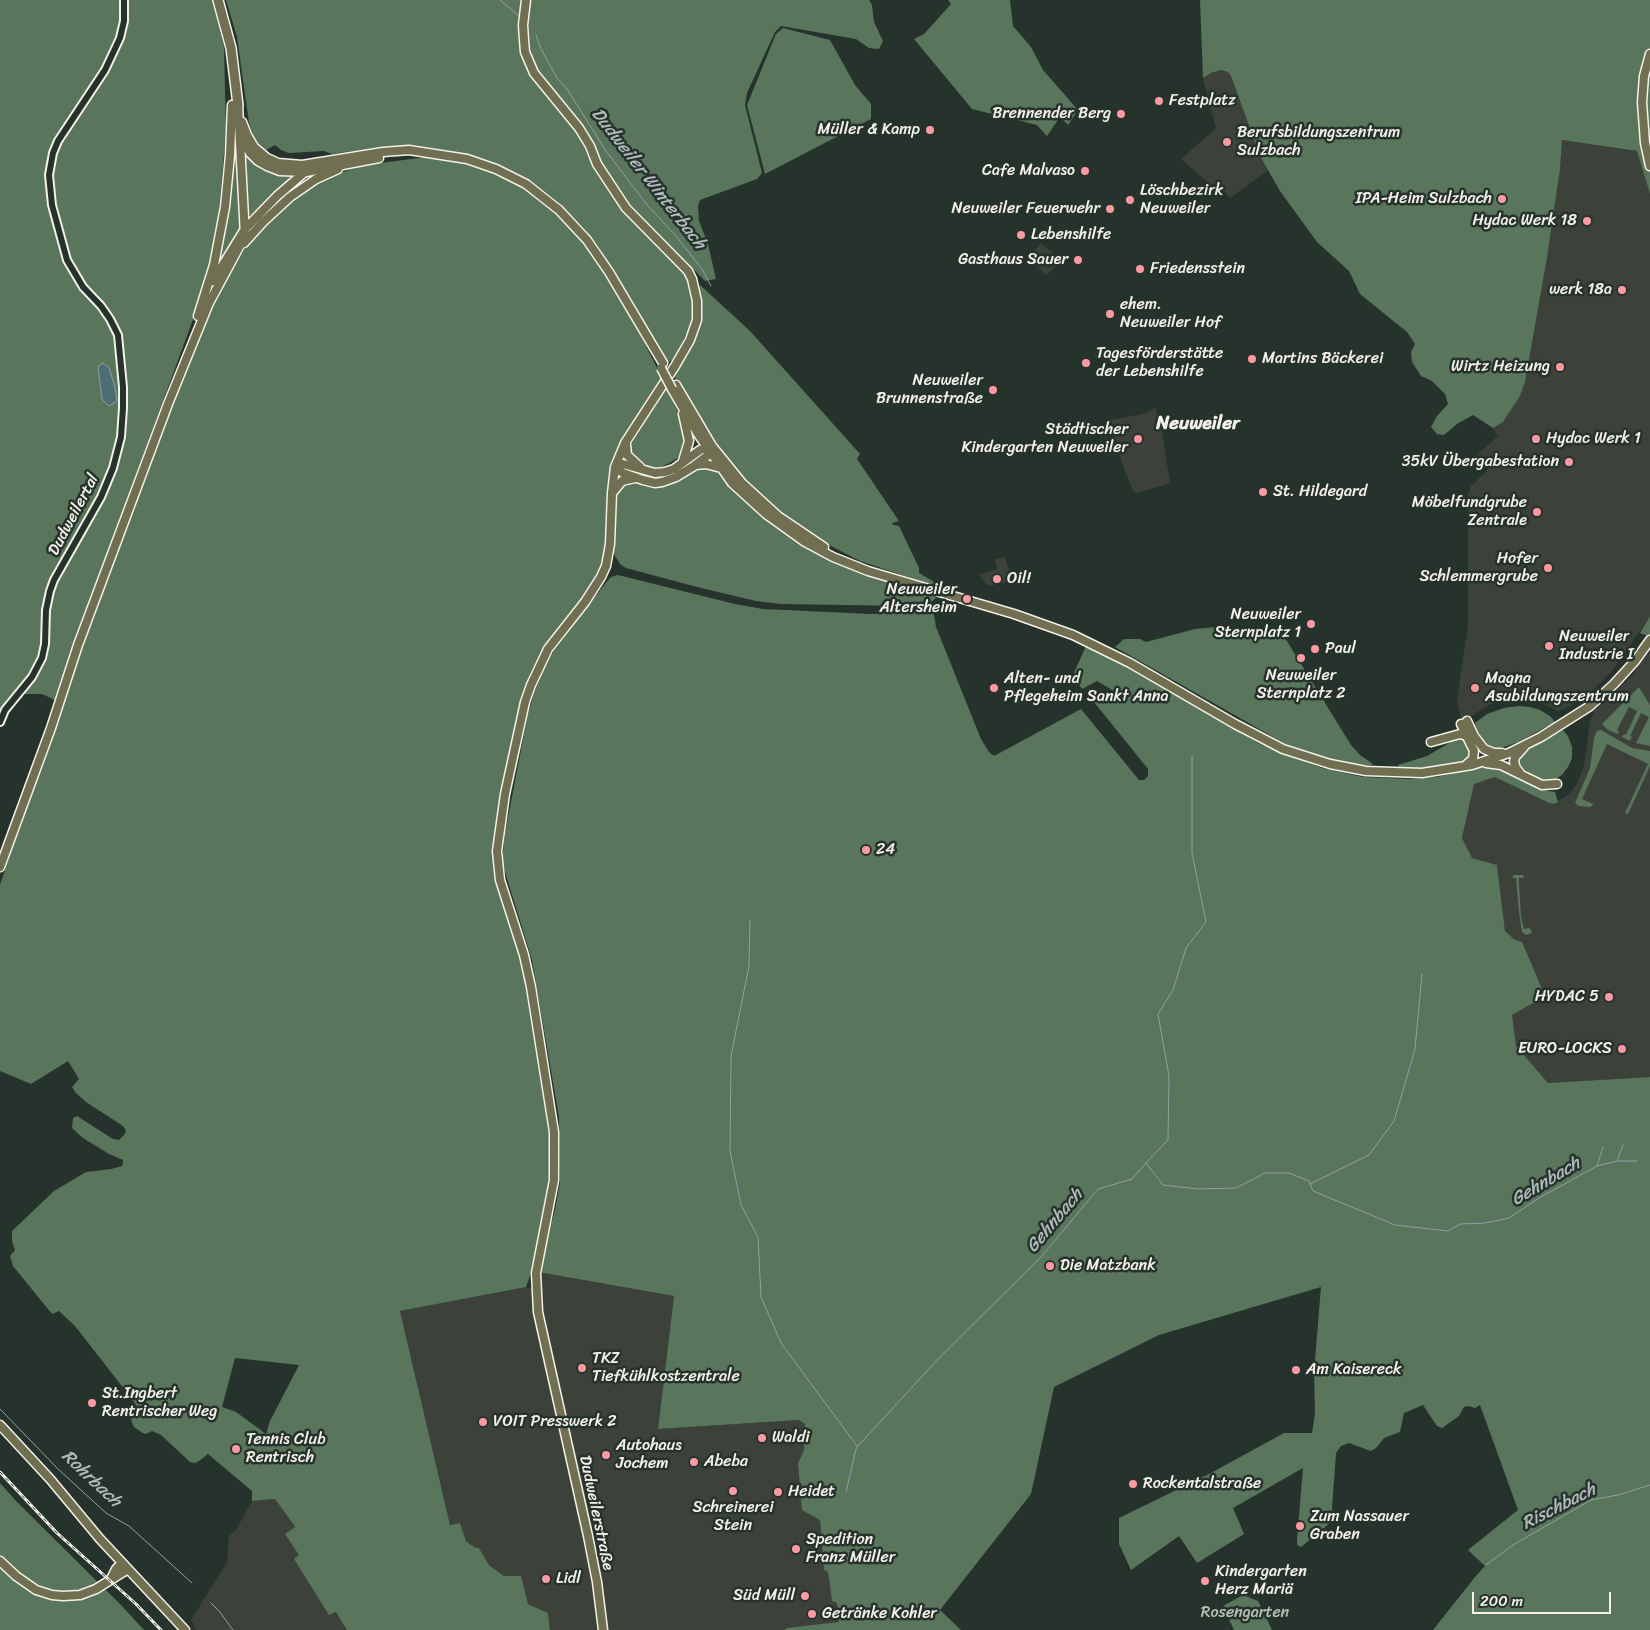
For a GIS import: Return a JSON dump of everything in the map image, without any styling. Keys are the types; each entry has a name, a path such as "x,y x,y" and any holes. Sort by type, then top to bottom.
{"highway":[{"path":"218,0 222,13 235,105"}],"main road":[{"name":"Dudweilerstraße","path":"526,0 524,25 525,52 534,72 579,128 590,146 597,164 622,204 688,271 696,291 698,311 690,340 625,443 615,467 610,544 606,566 585,602 548,649 531,685 518,734 498,837 497,861 500,880 524,955 531,986 554,1132 554,1180 538,1262 536,1286 538,1312 590,1550 603,1630"},
{"path":"1650,54 1644,76 1642,102 1645,143 1650,166"},
{"path":"168,404 209,303 243,242 245,229 240,137 235,105"},
{"path":"235,105 254,147 267,158 278,163 289,165 324,163 389,151 409,150 467,159 496,169 526,184 569,219 602,261 721,468 745,496 790,533 820,551 868,570 1014,614 1073,635 1137,667 1283,749 1346,768 1384,773 1422,773 1479,763 1509,753 1527,744 1554,730 1590,706 1614,684 1650,640"},
{"path":"0,867 51,728 81,636 168,404 206,295 220,238 225,208 235,105"},
{"path":"240,137 250,153 267,166 280,171 306,172 386,156 427,153"},
{"path":"206,295 245,229 277,196 306,172 324,163"},
{"path":"236,255 263,222 290,197 316,179 352,164"},
{"path":"674,387 689,436 689,446 681,464"},
{"path":"677,398 709,448 742,483 778,516 817,544 868,570"},
{"path":"625,443 629,458 643,469"},
{"path":"615,467 623,464 655,472 665,472 709,448"},
{"path":"615,467 635,478 649,482 662,482 676,477 694,466 709,448"},
{"path":"694,466 706,464 721,468"},
{"path":"612,493 622,482 635,478"},
{"path":"1459,768 1471,761 1475,755 1467,736 1464,722 1484,749 1494,753 1509,753"},
{"path":"1431,742 1460,734 1467,736"},
{"path":"1524,776 1516,768 1514,762 1519,752 1527,744"},
{"path":"1479,763 1498,764 1542,784 1557,784"},
{"path":"0,1425 185,1630"},
{"path":"0,1561 29,1586 43,1593 71,1596 89,1592 103,1586 126,1564"},
{"path":"126,1564 191,1630"}],"street":[{"name":"Dudweilertal","path":"0,722 5,710 32,677 42,658 45,644 46,610 52,586 101,497 113,468 121,437 124,408 118,335 110,319 101,306 83,287 67,260 52,205 49,175 53,153 58,141 105,70 123,29 124,0"}],"shaded area":[{"name":"Berufsbildungszentrum Sulzbach","path":"1221,70 1228,72 1231,76 1260,156 1268,170 1230,198 1220,186 1209,183 1181,159 1216,128 1203,78"},
{"path":"1562,140 1637,151 1650,194 1650,616 1613,670 1594,689 1568,707 1559,711 1532,699 1517,697 1501,699 1483,708 1462,723 1457,700 1468,625 1468,494 1471,486 1488,468 1478,454 1498,436 1493,428 1503,422 1520,396 1525,382 1547,258 1560,169"},
{"path":"1041,243 1062,261 1046,275 1035,264 1038,260 1032,254"},
{"name":"Städtischer Kindergarten Neuweiler","path":"1155,408 1160,419 1170,483 1137,493 1134,492 1126,474 1109,423 1111,420 1143,414"},
{"path":"1005,557 1012,581 988,586 979,575 997,569 995,559"},
{"path":"1650,650 1650,1077 1548,1083 1516,1046 1511,1015 1545,996 1515,940 1505,931 1497,865 1472,858 1462,838 1474,784 1495,777 1554,804 1570,793 1577,783 1584,766 1590,722 1594,711 1631,677"},
{"path":"538,1272 674,1296 658,1429 799,1420 805,1424 804,1450 798,1463 820,1520 824,1570 828,1571 832,1601 837,1603 839,1623 787,1628 784,1630 550,1630 548,1613 528,1604 521,1576 504,1576 489,1565 479,1548 466,1541 460,1523 450,1526 400,1311 526,1287 540,1290"},
{"path":"275,1499 295,1528 351,1630 196,1630 191,1620 227,1562 229,1536 236,1530 252,1501"}],"green space":[{"path":"0,0 213,0 224,47 226,130 219,212 202,295 55,700 42,694 14,694 0,716"},
{"path":"226,0 523,0 520,36 527,69 538,85 569,119 586,147 601,179 616,200 687,275 692,290 693,314 690,327 673,360 667,363 632,300 596,243 582,226 553,198 537,186 505,168 470,155 414,145 381,147 332,154 324,151 289,153 275,145 266,150 258,143 249,123 237,37"},
{"path":"531,0 869,0 872,5 874,22 883,41 879,49 869,48 856,39 781,26 775,32 747,93 745,105 762,173 757,179 700,200 698,206 699,221 708,244 716,279 705,281 624,199 605,171 589,137 539,74 527,42"},
{"path":"948,0 1010,0 1013,26 1031,47 1043,70 1078,110 1068,125 1060,117 1047,136 1037,125 972,109 914,39 924,34 951,4"},
{"path":"1200,0 1650,0 1650,194 1637,151 1562,140 1560,169 1547,258 1525,382 1520,396 1503,422 1493,428 1473,415 1457,424 1444,435 1437,434 1431,427 1437,416 1448,404 1445,394 1432,381 1421,376 1412,362 1411,352 1415,344 1407,332 1360,294 1349,271 1317,242 1280,191 1260,156 1228,72 1221,70 1203,78"},
{"path":"783,28 830,40 855,85 871,104 871,119 765,174 747,105 776,34"},
{"path":"234,144 238,144 241,229 223,257 219,257 230,200"},
{"path":"249,157 267,171 297,177 253,216 248,214 245,158"},
{"path":"427,157 468,164 497,173 524,187 555,210 587,246 622,298 662,378 621,444 603,568 592,587 540,655 530,674 522,702 502,796 495,840 494,854 529,987 551,1127 553,1159 549,1197 533,1267 526,1287 400,1311 450,1525 460,1523 466,1541 479,1548 489,1565 504,1576 521,1576 528,1604 548,1613 550,1630 347,1630 336,1612 329,1615 294,1559 299,1555 285,1534 295,1527 275,1499 252,1501 252,1491 208,1454 195,1463 190,1462 161,1435 152,1431 146,1434 134,1427 131,1420 137,1409 135,1403 75,1326 59,1311 52,1314 13,1266 10,1256 15,1250 12,1241 12,1231 54,1191 86,1172 122,1166 123,1160 83,1138 72,1128 73,1118 77,1116 113,1139 119,1140 126,1131 123,1126 86,1102 76,1093 72,1087 79,1079 68,1061 31,1084 0,1071 0,885 84,632 208,313 223,282 256,232 287,202 322,179 364,165","holes":["235,1358 299,1365 270,1421 266,1434 236,1412 222,1407"]},
{"path":"700,285 750,331 860,454 857,459 899,521 892,523 899,526 919,568 919,573 936,583 935,586 860,561 829,545 789,520 741,476 704,426 674,376 695,337 699,325 701,300 698,288"},
{"path":"668,389 681,419 687,443 682,455 678,458 662,467 651,468 636,459 630,449 665,390"},
{"path":"708,467 719,471 803,544 933,595 936,598 930,603 908,606 781,604 756,601 697,587 626,568 620,564 614,554 613,547 614,502 618,489 631,480 659,485 669,483 694,470"},
{"path":"618,575 735,604 763,609 871,614 909,613 933,609 936,627 981,739 989,752 994,756 1081,709 1139,780 1144,780 1148,776 1148,769 1094,702 1114,691 1097,681 1082,689 1073,675 1086,646 1117,661 1258,743 1322,768 1363,777 1411,779 1437,777 1494,764 1548,791 1555,792 1558,802 1554,804 1495,777 1474,784 1462,838 1472,858 1497,865 1505,931 1515,940 1522,942 1545,996 1512,1015 1516,1046 1548,1083 1650,1077 1650,1630 1433,1630 1485,1566 1468,1550 1518,1510 1480,1405 1475,1408 1464,1407 1459,1416 1442,1428 1437,1426 1423,1405 1404,1413 1400,1432 1384,1438 1371,1451 1349,1443 1341,1446 1336,1453 1331,1522 1301,1547 1297,1545 1297,1540 1303,1468 1233,1508 1244,1534 1197,1563 1179,1536 1131,1570 1119,1544 1119,1518 1209,1474 1284,1433 1312,1433 1315,1413 1314,1372 1321,1287 1159,1335 1054,1387 1031,1494 940,1610 961,1630 784,1630 787,1628 839,1622 837,1603 832,1601 828,1572 824,1570 820,1520 802,1510 798,1463 804,1450 805,1424 799,1420 658,1429 674,1296 538,1272 555,1210 560,1182 559,1117 532,960 502,860 505,833 528,714 535,690 552,654 604,585 611,577"},
{"path":"1650,616 1650,637 1640,633"},
{"path":"1217,627 1238,629 1254,634 1267,632 1270,627 1276,628 1282,633 1351,745 1360,755 1373,764 1370,766 1359,765 1328,759 1289,746 1115,647 1124,639 1140,639 1146,642 1195,629"},
{"path":"1639,687 1650,705 1650,746 1636,743 1649,717 1641,713 1630,736 1632,737 1630,741 1622,737 1624,734 1626,735 1637,711 1629,707 1617,730 1618,734 1608,730 1602,724"},
{"path":"1519,706 1540,710 1550,716 1555,722 1518,742 1496,749 1491,748 1476,730 1475,723 1487,714 1504,708"},
{"path":"1563,730 1568,736 1572,747 1572,758 1562,775 1555,779 1546,780 1538,778 1525,770 1519,761 1520,757 1526,751"},
{"path":"1601,730 1632,748 1650,751 1650,766 1628,814 1625,813 1648,764 1607,744 1582,799 1593,805 1590,807 1579,806 1575,803 1590,768 1594,738 1597,731"},
{"path":"1463,735 1470,746 1471,757 1459,763 1425,769 1401,769 1398,765 1427,756"},
{"path":"1514,875 1523,875 1524,878 1519,878 1521,917 1524,929 1530,928 1532,933 1526,935 1522,932 1516,878 1512,878"},
{"path":"0,1483 17,1502 144,1630 0,1630"},
{"name":"Rosengarten","path":"1243,1595 1258,1601 1272,1630 1234,1630 1223,1606"}],"water":[{"path":"103,363 109,368 117,401 109,406 102,399 98,367"}],"waterway":[{"name":"Dudweiler Winterbach","path":"500,0 519,16"},
{"name":"Dudweiler Winterbach","path":"536,35 541,49 557,78 567,89 606,151 648,206 676,236 702,269 711,286"},
{"path":"1146,1163 1168,1140 1169,1076 1158,1014 1173,990 1186,948 1206,922 1192,853 1192,756"},
{"path":"750,920 749,966 731,1056 730,1151 741,1205 758,1237 761,1297 781,1343 857,1446"},
{"path":"1310,1184 1369,1155 1394,1121 1415,1049 1422,974"},
{"path":"1617,1161 1623,1145"},
{"path":"1597,1166 1603,1147"},
{"name":"Gehnbach","path":"846,1492 858,1446 938,1359 1041,1257 1098,1189 1132,1179 1146,1163 1163,1185 1199,1189 1236,1188 1265,1173 1289,1173 1309,1181 1313,1191 1395,1225 1448,1231 1460,1224 1485,1223 1509,1218 1539,1198 1597,1166 1617,1161 1637,1161"},
{"name":"Rohrbach","path":"0,1409 58,1469 106,1513 129,1526 192,1583"},
{"name":"Rischbach","path":"1486,1565 1513,1545 1591,1500 1618,1495 1650,1485"},
{"name":"Rohrbach","path":"211,1603 233,1630"}],"railway":[{"path":"0,1472 57,1533 136,1604 161,1630"}],"place":[{"name":"Festplatz","path":"1159,101"},
{"name":"Brennender Berg","path":"1121,114"},
{"name":"Müller & Kamp","path":"930,130"},
{"name":"Berufsbildungszentrum Sulzbach","path":"1227,142"},
{"name":"Cafe Malvaso","path":"1085,171"},
{"name":"IPA-Heim Sulzbach","path":"1502,199"},
{"name":"Löschbezirk Neuweiler","path":"1130,200"},
{"name":"Neuweiler Feuerwehr","path":"1110,209"},
{"name":"Hydac Werk 18","path":"1587,221"},
{"name":"Lebenshilfe","path":"1021,235"},
{"name":"Gasthaus Sauer","path":"1078,260"},
{"name":"Friedensstein","path":"1140,269"},
{"name":"werk 18a","path":"1622,290"},
{"name":"ehem. Neuweiler Hof","path":"1110,314"},
{"name":"Martins Bäckerei","path":"1252,359"},
{"name":"Tagesförderstätte der Lebenshilfe","path":"1086,363"},
{"name":"Wirtz Heizung","path":"1560,367"},
{"name":"Neuweiler Brunnenstraße","path":"993,390"},
{"name":"Städtischer Kindergarten Neuweiler","path":"1138,439"},
{"name":"Hydac Werk 1","path":"1536,439"},
{"name":"35kV Übergabestation","path":"1569,462"},
{"name":"St. Hildegard","path":"1263,492"},
{"name":"Möbelfundgrube Zentrale","path":"1537,512"},
{"name":"Hofer Schlemmergrube","path":"1548,568"},
{"name":"Oil!","path":"997,579"},
{"name":"Neuweiler Altersheim","path":"967,599"},
{"name":"Neuweiler Sternplatz 1","path":"1311,624"},
{"name":"Neuweiler Industrie I","path":"1549,646"},
{"name":"Paul","path":"1315,649"},
{"name":"Neuweiler Sternplatz 2","path":"1301,658"},
{"name":"Alten- und Pflegeheim Sankt Anna","path":"994,688"},
{"name":"Magna Asubildungszentrum","path":"1475,688"},
{"name":"24","path":"866,850"},
{"name":"HYDAC 5","path":"1609,997"},
{"name":"EURO-LOCKS","path":"1622,1049"},
{"name":"Die Matzbank","path":"1050,1266"},
{"name":"TKZ Tiefkühlkostzentrale","path":"582,1368"},
{"name":"Am Kaisereck","path":"1296,1370"},
{"name":"St.Ingbert Rentrischer Weg","path":"92,1403"},
{"name":"VOIT Presswerk 2","path":"483,1422"},
{"name":"Waldi","path":"762,1438"},
{"name":"Tennis Club Rentrisch","path":"236,1449"},
{"name":"Autohaus Jochem","path":"606,1455"},
{"name":"Abeba","path":"694,1462"},
{"name":"Rockentalstraße","path":"1133,1484"},
{"name":"Schreinerei Stein","path":"733,1491"},
{"name":"Heidet","path":"778,1492"},
{"name":"Zum Nassauer Graben","path":"1300,1526"},
{"name":"Spedition Franz Müller","path":"796,1549"},
{"name":"Lidl","path":"546,1579"},
{"name":"Kindergarten Herz Mariä","path":"1205,1581"},
{"name":"Süd Müll","path":"805,1596"},
{"name":"Getränke Kohler","path":"812,1614"}],"district":[{"name":"Neuweiler","path":"1198,424"}]}
